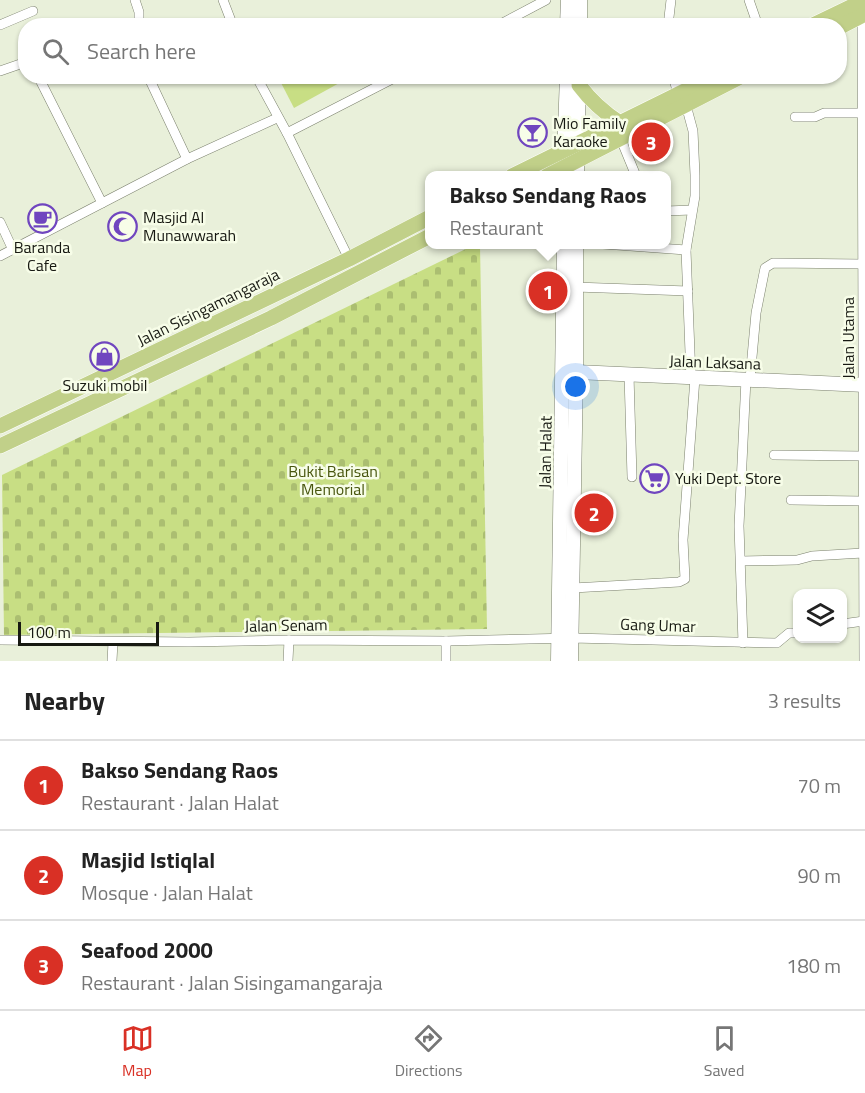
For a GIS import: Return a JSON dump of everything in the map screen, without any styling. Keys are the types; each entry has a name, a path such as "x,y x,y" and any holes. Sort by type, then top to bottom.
{"main road":[{"path":"567,18 568,0"},
{"path":"580,0 580,18"},
{"path":"838,18 864,10"},
{"path":"847,22 864,10"},
{"path":"569,167 575,84"},
{"path":"579,84 590,100 620,130"},
{"path":"682,99 704,84"},
{"path":"522,171 572,147 620,130 682,99 721,84"},
{"path":"569,167 620,130"},
{"name":"Jalan Sisingamangaraja","path":"0,426 349,259 425,219"},
{"path":"0,446 272,318 425,238"},
{"name":"Jalan Halat","path":"558,661 565,638 573,588 564,249"},
{"name":"Jalan Halat","path":"571,661 565,638 569,372 576,249"},
{"path":"349,259 356,273"},
{"path":"185,338 194,354"},
{"name":"Jalan Laksana","path":"569,372 864,385"}],"street":[{"path":"135,0 139,18"},
{"path":"222,0 230,18"},
{"path":"512,18 546,0"},
{"path":"669,18 671,0"},
{"path":"749,0 755,18"},
{"name":"Jalan Utama","path":"864,10 862,113 864,145 862,456 864,661"},
{"path":"0,25 33,11"},
{"path":"0,71 18,65"},
{"path":"42,84 102,203"},
{"path":"152,84 187,159"},
{"path":"260,84 349,259"},
{"path":"287,133 382,84"},
{"path":"573,588 679,582 685,579 683,548 693,378 686,250 695,196 693,130 676,84"},
{"path":"795,117 815,117 824,113 862,113"},
{"path":"0,256 187,159 277,117"},
{"path":"620,130 634,171"},
{"path":"671,211 692,210"},
{"path":"0,222 13,250"},
{"path":"671,249 686,250"},
{"path":"743,643 739,526 748,379 765,268 773,263 863,264"},
{"path":"575,287 688,291"},
{"path":"629,375 632,477"},
{"path":"774,455 862,456"},
{"path":"791,500 863,501"},
{"path":"741,561 800,560 812,556 863,553"},
{"path":"847,623 864,621"},
{"name":"Gang Umar","path":"565,638 777,643 789,633 793,633"},
{"name":"Jalan Senam","path":"0,640 112,642 565,638"},
{"path":"288,661 289,640"},
{"path":"446,640 446,661"},
{"path":"112,642 112,661"}],"green space":[{"path":"282,84 338,84 294,108"},
{"name":"Bukit Barisan Memorial","path":"466,249 480,249 487,629 4,635 2,475"}],"place":[{"name":"Mio Family Karaoke","path":"532,132"},
{"name":"Seafood 2000","path":"651,142"},
{"name":"Baranda Cafe","path":"42,219"},
{"name":"Masjid Al Munawwarah","path":"122,226"},
{"name":"Bakso Sendang Raos","path":"548,291"},
{"name":"Suzuki mobil","path":"105,357"},
{"name":"Yuki Dept. Store","path":"654,478"},
{"name":"Masjid Istiqlal","path":"594,513"}]}
